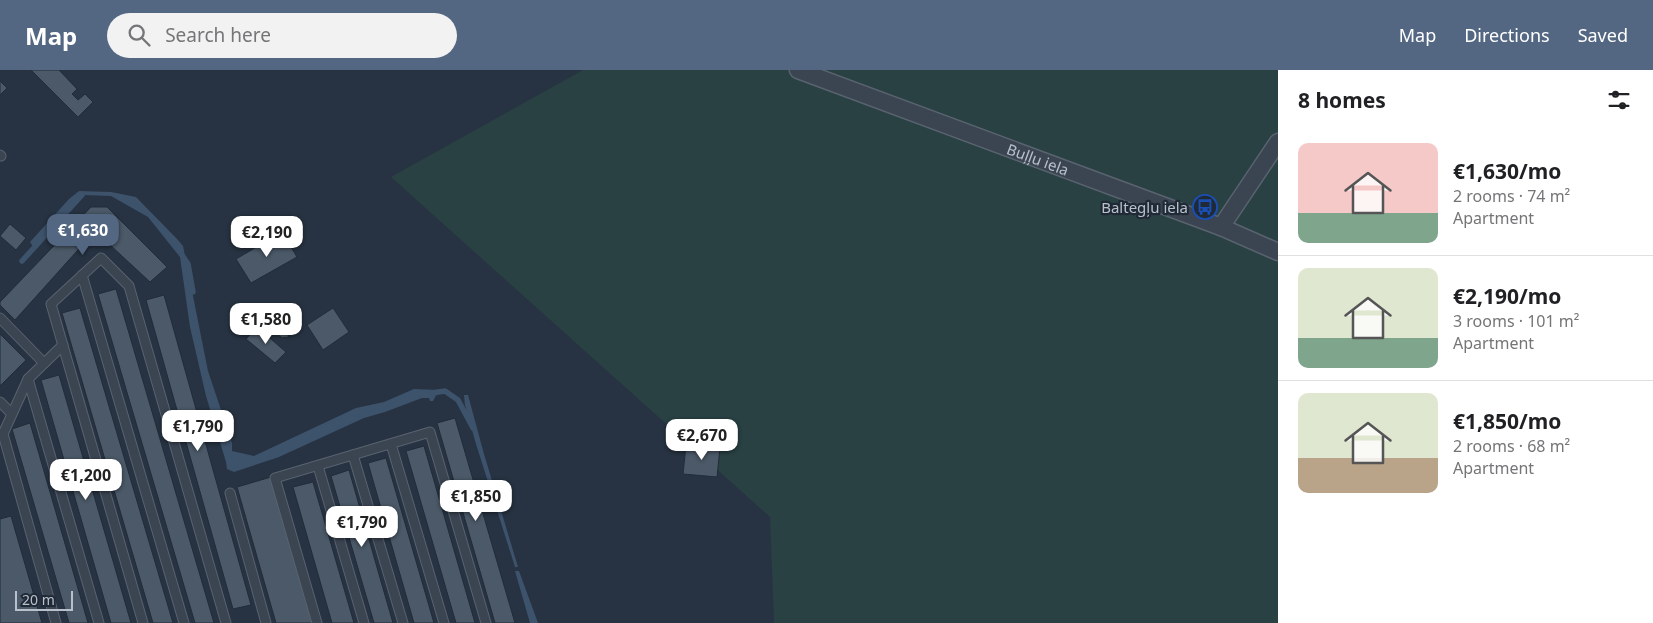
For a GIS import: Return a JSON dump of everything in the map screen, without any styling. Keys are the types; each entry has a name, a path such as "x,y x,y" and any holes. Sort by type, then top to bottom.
{"street":[{"name":"Buļļu iela","path":"798,70 1221,227 1278,252"},
{"path":"1221,227 1278,142"}],"lane":[{"path":"143,623 51,304 101,258 129,286 226,623"},
{"path":"82,275 184,623"},
{"path":"0,318 44,363"},
{"path":"56,623 3,444 3,434 28,379 63,345"},
{"path":"28,379 99,623"},
{"path":"0,402 12,414"},
{"path":"317,623 275,478 430,432 486,623"},
{"path":"392,444 444,623"},
{"path":"353,455 403,623"},
{"path":"318,466 364,623"},
{"path":"230,493 266,623"}],"green space":[{"path":"583,70 1278,70 1278,623 774,623 770,517 391,177"}],"water":[{"path":"79,191 111,192 136,197 183,246 208,371 232,443 232,451 254,456 356,408 384,402 414,389 439,390 433,401 430,401 429,398 422,398 364,418 279,457 234,472 227,469 206,396 190,327 180,257 148,217 111,196 83,195 73,203 34,248 30,242 69,199"},
{"path":"464,395 468,395 518,567 515,567 476,444"},
{"path":"515,571 519,571 538,623 530,623"}],"building":[{"path":"31,70 59,70 77,89 72,94 78,100 85,94 93,102 78,117"},
{"path":"0,81 7,88 0,95"},
{"path":"91,207 107,207 167,267 150,282 95,231 15,320 0,305 0,302"},
{"path":"10,224 26,238 16,250 0,236"},
{"path":"282,232 297,257 251,283 236,259"},
{"path":"116,289 214,623 195,623 98,294"},
{"path":"164,295 251,605 233,609 146,300"},
{"path":"80,308 173,623 153,623 62,313"},
{"path":"333,308 349,332 323,350 307,325"},
{"path":"280,322 289,337 282,338 277,334 276,327"},
{"path":"257,327 286,352 275,363 246,339"},
{"path":"0,334 26,360 0,386"},
{"path":"59,375 131,623 111,623 41,380"},
{"path":"455,418 515,623 495,623 437,423"},
{"path":"30,423 88,623 69,623 12,429"},
{"path":"686,445 720,448 717,477 683,474"},
{"path":"424,446 475,623 456,623 406,451"},
{"path":"386,458 434,623 414,623 368,463"},
{"path":"349,470 393,623 374,623 331,476"},
{"path":"271,477 314,623 276,623 237,487"},
{"path":"313,482 354,623 332,623 293,487"},
{"path":"11,516 42,623 0,623 0,519"}],"waterway":[{"path":"22,261 82,195"},
{"path":"182,255 188,264 193,292"},
{"path":"432,393 445,391 458,400 473,428"}],"place":[{"name":"Baltegļu iela","path":"1205,207"}]}
